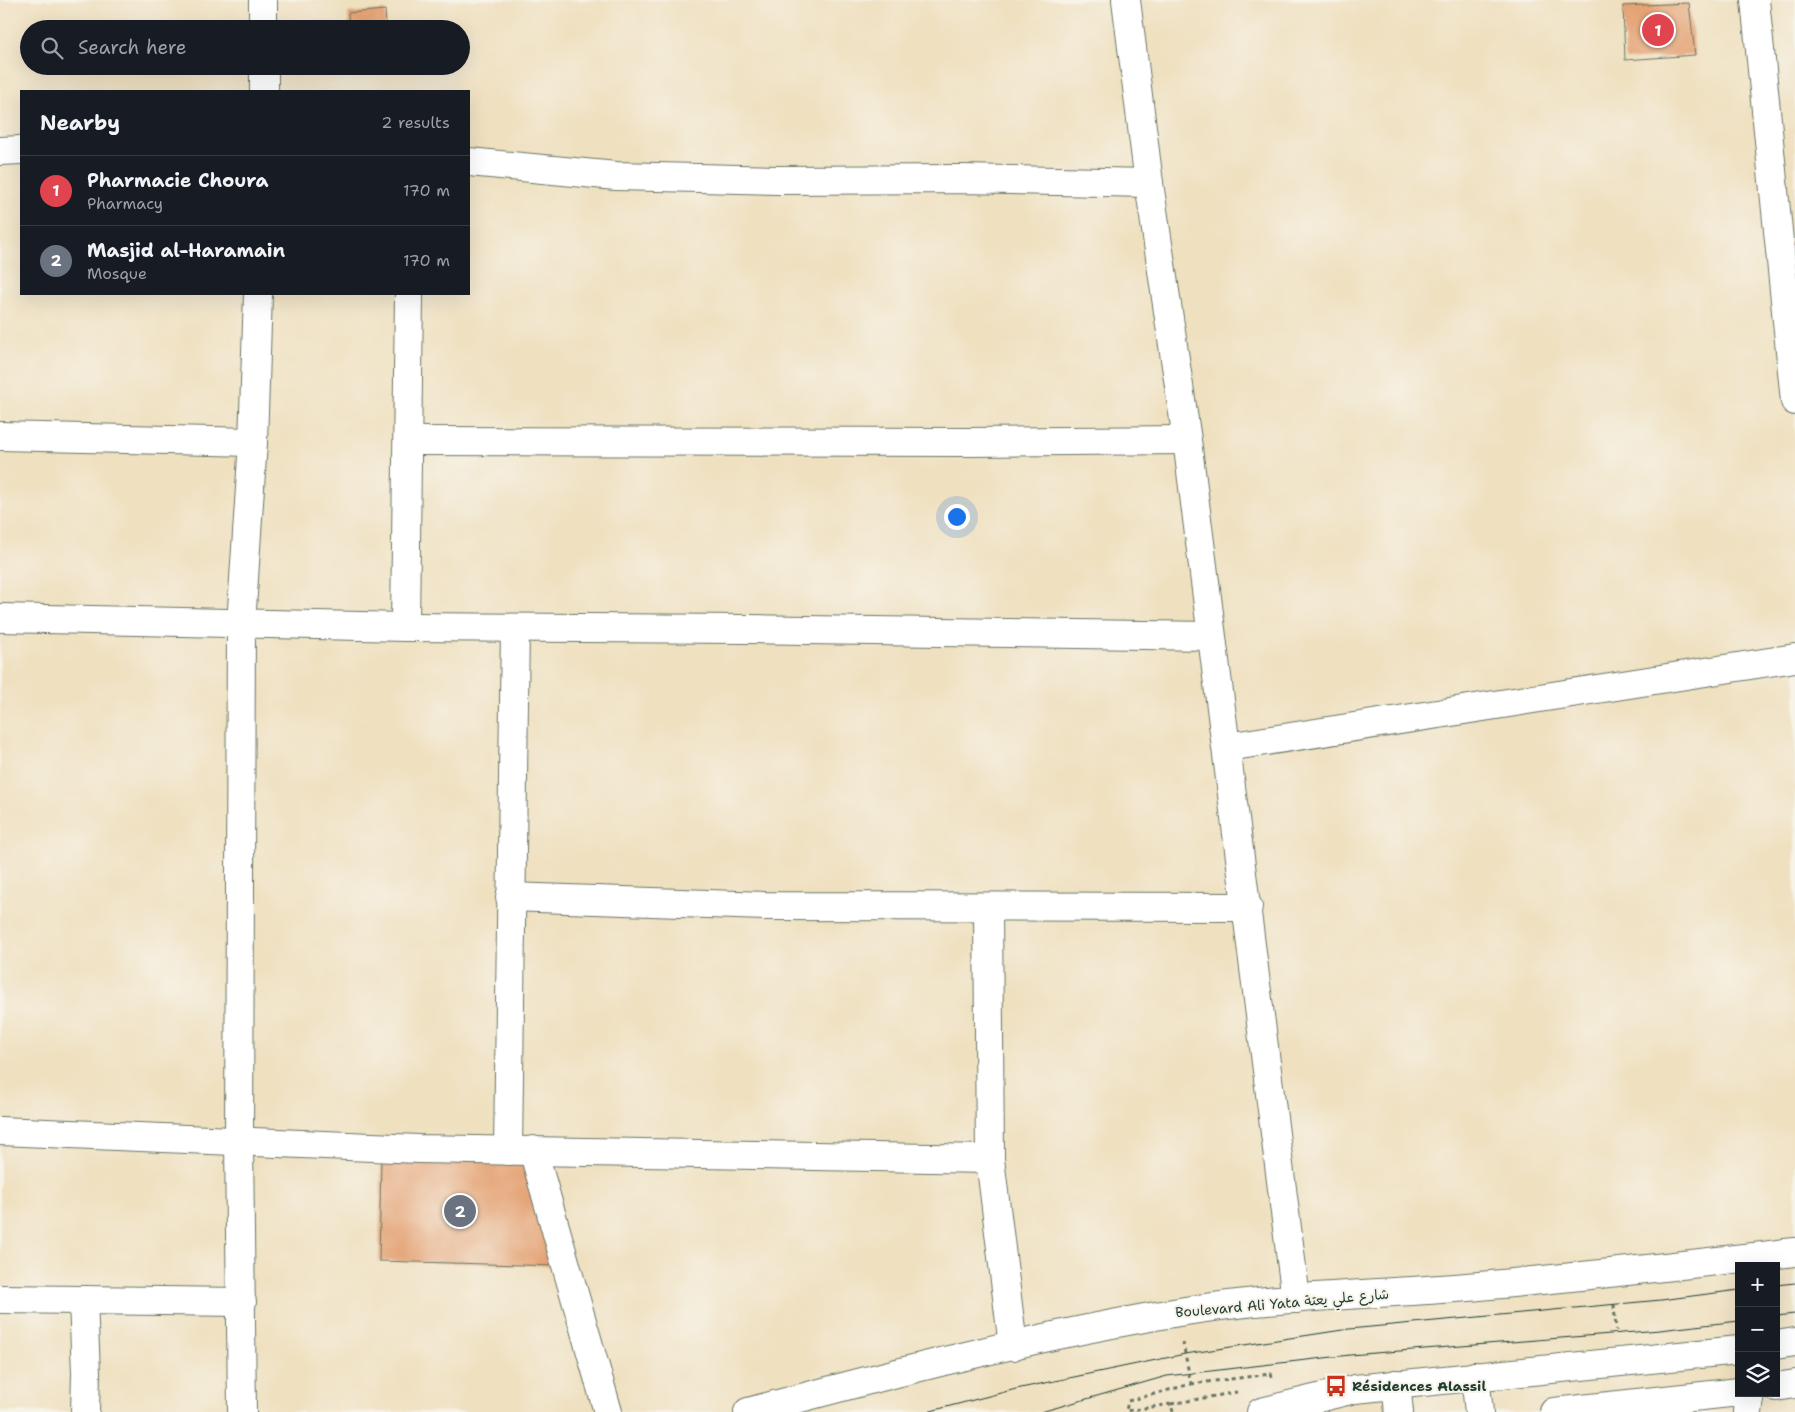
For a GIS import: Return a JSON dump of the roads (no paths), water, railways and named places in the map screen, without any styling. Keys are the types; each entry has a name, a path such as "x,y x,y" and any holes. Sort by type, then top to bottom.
{"street":[{"path":"263,0 263,20"},
{"path":"1126,0 1149,183 1187,440 1211,636 1248,907 1296,1299"},
{"path":"1755,0 1795,401"},
{"path":"264,75 264,90"},
{"path":"0,151 20,150"},
{"path":"470,162 616,176 778,180 961,179 1149,183"},
{"path":"242,1412 239,1142 241,624 252,442 258,295"},
{"path":"406,627 409,295"},
{"path":"0,436 252,442"},
{"path":"408,441 969,442 1187,440"},
{"path":"0,618 406,627 746,628 1211,636"},
{"path":"515,628 510,898 520,1150 608,1412"},
{"path":"1227,747 1795,658"},
{"path":"510,898 765,906 988,908 1248,907"},
{"path":"988,908 990,1159 1013,1346"},
{"path":"0,1131 239,1142 520,1150 990,1159"},
{"name":"Boulevard Ali Yata شارع علي يعتة","path":"748,1412 1013,1346 1178,1312 1296,1299 1494,1285 1795,1252"},
{"path":"0,1299 242,1302"},
{"path":"83,1300 86,1354 85,1412"},
{"path":"1780,1344 1795,1342"},
{"path":"1261,1412 1356,1389 1735,1350"},
{"path":"1475,1376 1479,1412"},
{"path":"1396,1384 1399,1412"},
{"path":"1780,1386 1795,1384"},
{"path":"1554,1412 1735,1392"},
{"path":"1748,1412 1750,1397"}],"tram line":[{"path":"1780,1285 1795,1283"},
{"path":"927,1412 1016,1389 1185,1354 1349,1329 1661,1300 1735,1291"},
{"path":"1780,1316 1795,1314"},
{"path":"1041,1412 1167,1376 1350,1355 1660,1330 1735,1321"}],"place":[{"name":"Pharmacie Choura","path":"1658,30"},
{"name":"Masjid al-Haramain","path":"460,1211"},
{"name":"Résidences Alassil","path":"1336,1386"}]}
